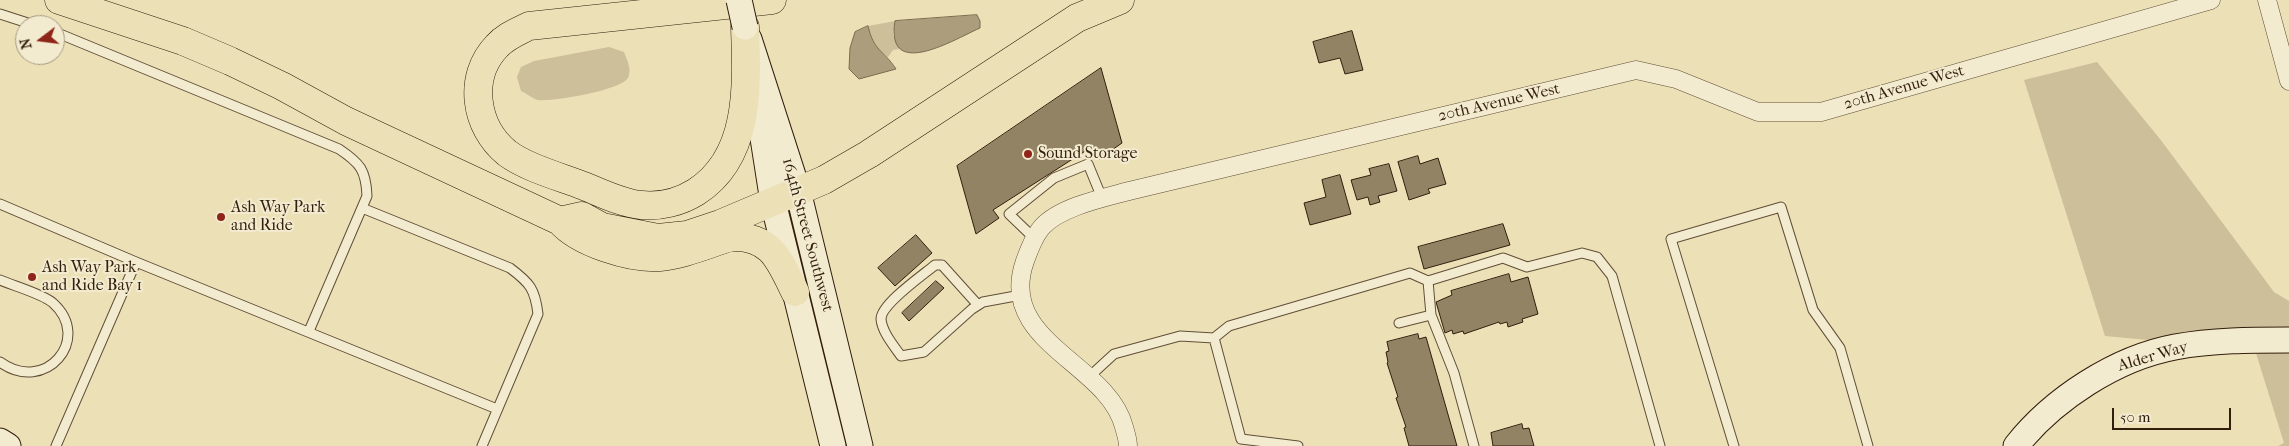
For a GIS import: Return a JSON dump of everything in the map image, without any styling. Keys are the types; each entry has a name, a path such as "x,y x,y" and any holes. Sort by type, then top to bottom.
{"highway":[{"path":"59,0 183,41 230,61 282,86 346,121 560,221 569,232 612,250 659,257 731,237 741,236 757,240 768,246 780,260 795,292"},
{"path":"745,27 745,99 737,139 729,158 719,174 706,186 676,202 641,205 622,201 521,160 497,144 486,128 480,114 478,86 482,69 489,56 508,36 529,26 772,0"},
{"path":"560,221 582,216 602,227 658,238 688,235 773,202 824,180 869,154 1077,18 1120,0"}],"main road":[{"name":"164th Street Southwest","path":"738,0 798,191 860,446"},
{"name":"164th Street Southwest","path":"745,27 773,202 833,446"},
{"name":"Alder Way","path":"2016,446 2064,399 2113,368 2143,356 2174,347 2225,341 2289,340"},
{"path":"0,441 8,446"}],"street":[{"name":"20th Avenue West","path":"1128,446 1121,415 1089,377 1042,338 1028,316 1021,294 1020,274 1035,239 1042,227 1058,215 1102,198 1636,70 1676,79 1758,112 1821,112 2211,0"},
{"path":"2267,0 2289,81"}],"lane":[{"path":"0,14 15,19"},
{"path":"65,36 339,149 358,162 366,180 367,196 309,332"},
{"path":"1035,239 1009,214 1054,178 1088,164 1102,198"},
{"path":"0,204 136,262 497,409"},
{"path":"1734,446 1671,239 1781,207 1813,310 1840,348 1868,446"},
{"path":"362,208 510,268 523,278 536,294 538,314 482,446"},
{"path":"1089,377 1114,354 1180,336 1214,338 1229,326 1410,273 1428,281 1503,258 1527,268 1582,253 1597,257 1612,276 1660,446"},
{"path":"56,446 136,262"},
{"path":"978,305 942,265 935,265 885,307 881,318 887,335 901,356 924,352 978,305 1021,294"},
{"path":"0,280 52,302 64,316 68,333 64,351 53,365 37,373 19,373 0,362"},
{"path":"1428,281 1431,315 1454,373 1474,446"},
{"path":"1400,323 1431,315"},
{"path":"1214,338 1241,438 1298,446"}],"shaded area":[{"path":"977,15 980,21 980,28 939,47 911,53 901,49 895,39 895,21"},
{"path":"895,21 893,35 900,49 893,50 888,57 874,44 868,26"},
{"path":"868,26 876,46 896,69 859,79 849,69 850,48 855,32"},
{"path":"609,47 624,52 629,68 628,78 613,87 571,97 546,100 538,100 521,91 517,77 521,67 534,61"},
{"path":"2097,62 2160,139 2274,292 2289,301 2289,446 2278,446 2284,443 2255,350 2105,336 2024,80"}],"building":[{"path":"1352,31 1363,70 1345,74 1340,58 1319,63 1313,42"},
{"name":"Sound Storage","path":"1101,68 1122,143 1099,159 1090,148 993,210 999,218 976,234 957,166"},
{"path":"1418,156 1420,164 1438,158 1446,184 1428,189 1430,193 1409,200 1398,162"},
{"path":"1389,164 1397,191 1378,196 1380,202 1370,205 1368,197 1357,200 1351,180 1371,175 1369,169"},
{"path":"1340,175 1351,214 1310,225 1304,203 1326,197 1322,180"},
{"path":"1503,224 1510,245 1424,269 1418,247"},
{"path":"916,235 932,253 895,286 878,268"},
{"path":"1509,274 1511,282 1528,277 1538,314 1522,319 1523,322 1508,327 1507,322 1500,324 1499,322 1464,334 1463,331 1453,334 1452,330 1445,333 1436,302 1452,295 1451,291"},
{"path":"936,281 944,288 909,321 902,313"},
{"path":"1418,334 1419,339 1426,337 1457,446 1409,446 1404,428 1406,427 1387,363 1386,352 1389,351 1387,342"},
{"path":"1522,424 1523,429 1529,428 1534,446 1493,446 1491,433"}],"place":[{"name":"Sound Storage","path":"1028,154"},
{"name":"Ash Way Park and Ride","path":"221,217"},
{"name":"Ash Way Park and Ride Bay 1","path":"32,277"}]}
